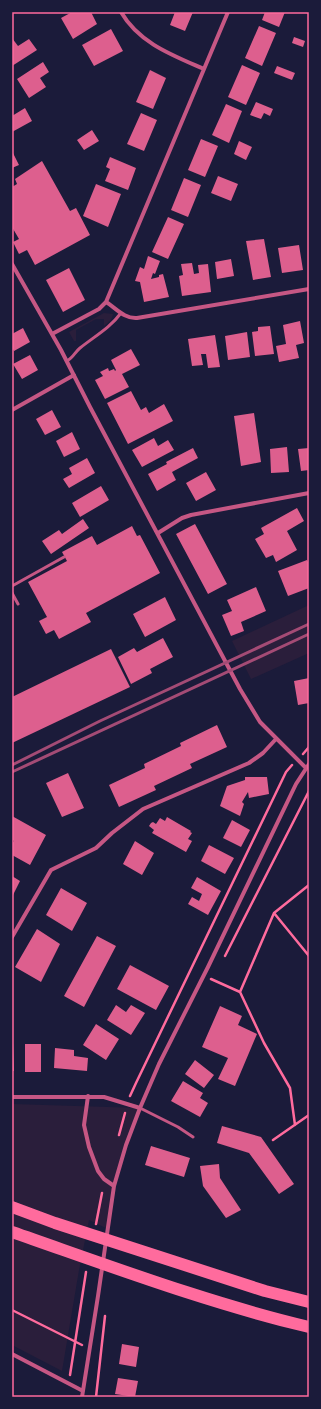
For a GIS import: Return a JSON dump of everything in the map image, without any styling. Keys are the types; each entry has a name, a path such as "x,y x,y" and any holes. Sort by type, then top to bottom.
{"highway":[{"path":"12,1207 55,1223 265,1291 309,1302"},
{"path":"12,1232 236,1307 309,1327"}],"street":[{"path":"121,12 136,32 152,45 204,69"},
{"path":"52,334 99,309 106,302 228,12"},
{"path":"12,264 67,361 240,690 260,722 276,739 307,766 296,784 204,975 159,1064 126,1145 114,1186 82,1397"},
{"path":"106,302 128,317 137,318 309,289"},
{"path":"12,410 74,375"},
{"path":"158,533 182,518 309,493"},
{"path":"12,937 50,870 96,848 112,833 143,809 249,763 263,753 276,739"},
{"path":"88,1096 84,1125 88,1147 98,1170 104,1179 114,1186"},
{"path":"12,1097 104,1097 119,1100 140,1108"},
{"path":"12,1354 83,1391"}],"lane":[{"path":"67,361 72,358 78,349 108,328 121,313"},
{"path":"12,586 64,556"},
{"path":"12,593 18,604"},
{"path":"140,1108 178,1128 193,1138"}],"path":[{"path":"224,959 309,791"},
{"path":"240,992 274,913 309,885"},
{"path":"274,913 309,956"},
{"path":"204,975 240,992 264,1043 290,1088 295,1124"},
{"path":"209,986 213,980"},
{"path":"273,1140 309,1115"},
{"path":"12,1310 90,1349"},
{"path":"96,1397 106,1312"}],"shaded area":[{"path":"104,313 113,314 109,322 104,326 104,319 96,319 76,330 76,341 74,341 69,332"},
{"path":"309,605 309,653 251,679 232,641"},
{"path":"12,1104 140,1108 114,1186 108,1229 89,1220 62,1371 12,1345"}],"building":[{"path":"72,12 91,12 97,24 73,39 61,18"},
{"path":"175,12 193,12 185,31 170,25"},
{"path":"265,12 285,12 279,27 262,20"},
{"path":"259,26 276,33 262,66 245,58"},
{"path":"111,29 123,51 94,66 82,45"},
{"path":"294,37 305,41 303,47 292,43"},
{"path":"12,38 18,46 29,39 37,50 12,66"},
{"path":"43,62 49,72 40,78 46,87 29,98 17,79"},
{"path":"242,65 260,73 246,105 228,97"},
{"path":"277,66 295,73 292,80 274,73"},
{"path":"150,70 166,78 153,109 136,102"},
{"path":"256,102 273,109 270,116 264,113 261,119 250,115"},
{"path":"226,104 242,111 229,143 212,135"},
{"path":"25,108 32,121 12,132 12,116"},
{"path":"141,113 157,120 144,151 127,144"},
{"path":"92,130 99,141 84,150 77,140"},
{"path":"201,139 218,146 205,177 188,170"},
{"path":"239,141 252,147 246,160 234,154"},
{"path":"13,153 19,165 12,168 12,154"},
{"path":"110,157 136,168 128,190 105,181 110,169 106,167"},
{"path":"42,161 70,211 76,208 90,235 35,265 27,250 19,254 13,242 19,239 12,227 12,187 17,184 15,179"},
{"path":"218,176 238,184 231,201 211,193"},
{"path":"184,178 201,185 188,217 171,210"},
{"path":"96,184 121,194 108,227 83,216"},
{"path":"168,217 184,224 168,259 152,252"},
{"path":"264,239 271,277 253,280 246,241"},
{"path":"299,245 303,270 282,273 278,248"},
{"path":"148,256 160,261 155,274 153,273 151,279 159,277 159,275 163,274 169,297 144,302 140,282 135,281 140,267 144,269"},
{"path":"231,259 234,276 217,279 215,262"},
{"path":"192,263 194,274 199,273 198,265 208,264 211,292 182,296 179,276 183,275 181,264"},
{"path":"69,268 85,300 63,312 46,280"},
{"path":"300,321 304,343 296,345 299,358 279,362 276,346 286,344 283,325"},
{"path":"270,326 274,354 255,356 252,332 258,331 258,327"},
{"path":"23,328 30,342 14,351 12,347 12,334"},
{"path":"247,332 250,357 228,360 225,336"},
{"path":"215,335 220,367 208,368 206,354 201,354 203,365 192,366 188,339"},
{"path":"131,349 140,365 122,374 129,387 105,399 95,380 103,376 100,372 108,368 109,371 114,369 115,371 116,370 111,360"},
{"path":"30,355 38,370 22,379 13,364"},
{"path":"131,391 141,410 146,407 149,413 164,404 173,421 128,444 107,403"},
{"path":"52,410 61,427 45,435 36,419"},
{"path":"254,413 261,462 241,466 234,416"},
{"path":"72,432 80,449 64,457 56,441"},
{"path":"154,438 158,446 168,440 174,450 142,467 132,450"},
{"path":"287,447 289,472 271,473 270,449"},
{"path":"193,448 198,458 172,472 176,480 157,491 148,474 167,464 166,462"},
{"path":"309,448 309,470 301,471 298,449"},
{"path":"87,458 95,473 69,488 63,479 72,474 69,468"},
{"path":"206,472 216,490 196,501 186,483"},
{"path":"101,486 109,500 80,517 72,503"},
{"path":"297,508 304,521 287,531 297,550 276,562 273,555 266,558 255,539 264,534 261,528"},
{"path":"83,519 89,528 51,554 42,541 59,530 62,534"},
{"path":"195,524 227,584 208,594 176,534"},
{"path":"132,526 137,536 140,535 160,573 86,613 91,622 59,639 54,630 46,634 39,621 47,617 28,582 67,561 62,552 92,536 97,545"},
{"path":"307,560 309,564 309,588 288,596 278,571"},
{"path":"256,587 266,611 241,622 244,631 231,636 222,615 232,611 227,600"},
{"path":"165,597 176,620 145,637 133,614"},
{"path":"163,638 173,657 150,669 152,673 131,684 118,657 134,648 137,652"},
{"path":"111,649 130,687 12,743 12,697"},
{"path":"309,678 309,703 298,705 294,681"},
{"path":"217,725 227,747 190,764 192,768 154,786 156,790 119,807 109,785 145,768 144,764 181,746 180,743"},
{"path":"68,773 84,808 62,817 46,783"},
{"path":"245,777 267,777 269,794 249,798 248,792 242,802 244,804 240,816 220,806 227,786 245,780"},
{"path":"12,816 46,835 30,865 12,855 12,844 14,841 12,839"},
{"path":"167,817 191,831 190,832 192,833 188,839 192,841 186,852 152,833 154,830 149,826 151,823 153,822 156,824 160,818 165,821"},
{"path":"232,820 250,830 241,847 223,838"},
{"path":"135,841 154,853 142,875 123,864"},
{"path":"209,845 234,858 225,874 201,861"},
{"path":"12,876 20,881 12,897"},
{"path":"197,877 221,891 208,915 188,904 192,897 199,901 202,894 191,888"},
{"path":"61,888 87,903 72,931 46,915"},
{"path":"37,929 60,944 41,982 15,967"},
{"path":"97,936 116,946 84,1007 64,996"},
{"path":"130,965 169,986 156,1010 117,989"},
{"path":"116,1005 126,1012 131,1005 145,1013 131,1035 107,1020"},
{"path":"220,1006 242,1016 238,1025 257,1034 235,1086 218,1079 228,1058 202,1047"},
{"path":"96,1024 119,1039 106,1060 83,1045"},
{"path":"13,1043 14,1071 12,1071"},
{"path":"25,1044 41,1044 41,1072 25,1072"},
{"path":"55,1048 74,1050 74,1056 88,1058 87,1071 54,1068"},
{"path":"195,1060 214,1075 204,1088 185,1074"},
{"path":"183,1081 203,1093 200,1098 208,1103 200,1117 171,1101"},
{"path":"222,1126 261,1137 294,1184 279,1194 249,1153 217,1143"},
{"path":"151,1146 190,1158 184,1177 145,1165"},
{"path":"219,1164 220,1178 241,1210 226,1218 203,1186 200,1166"},
{"path":"122,1344 139,1347 136,1367 119,1364"},
{"path":"118,1378 138,1381 135,1397 115,1394"}],"railway":[{"path":"12,765 100,721 309,624"},
{"path":"12,772 309,634"}]}
